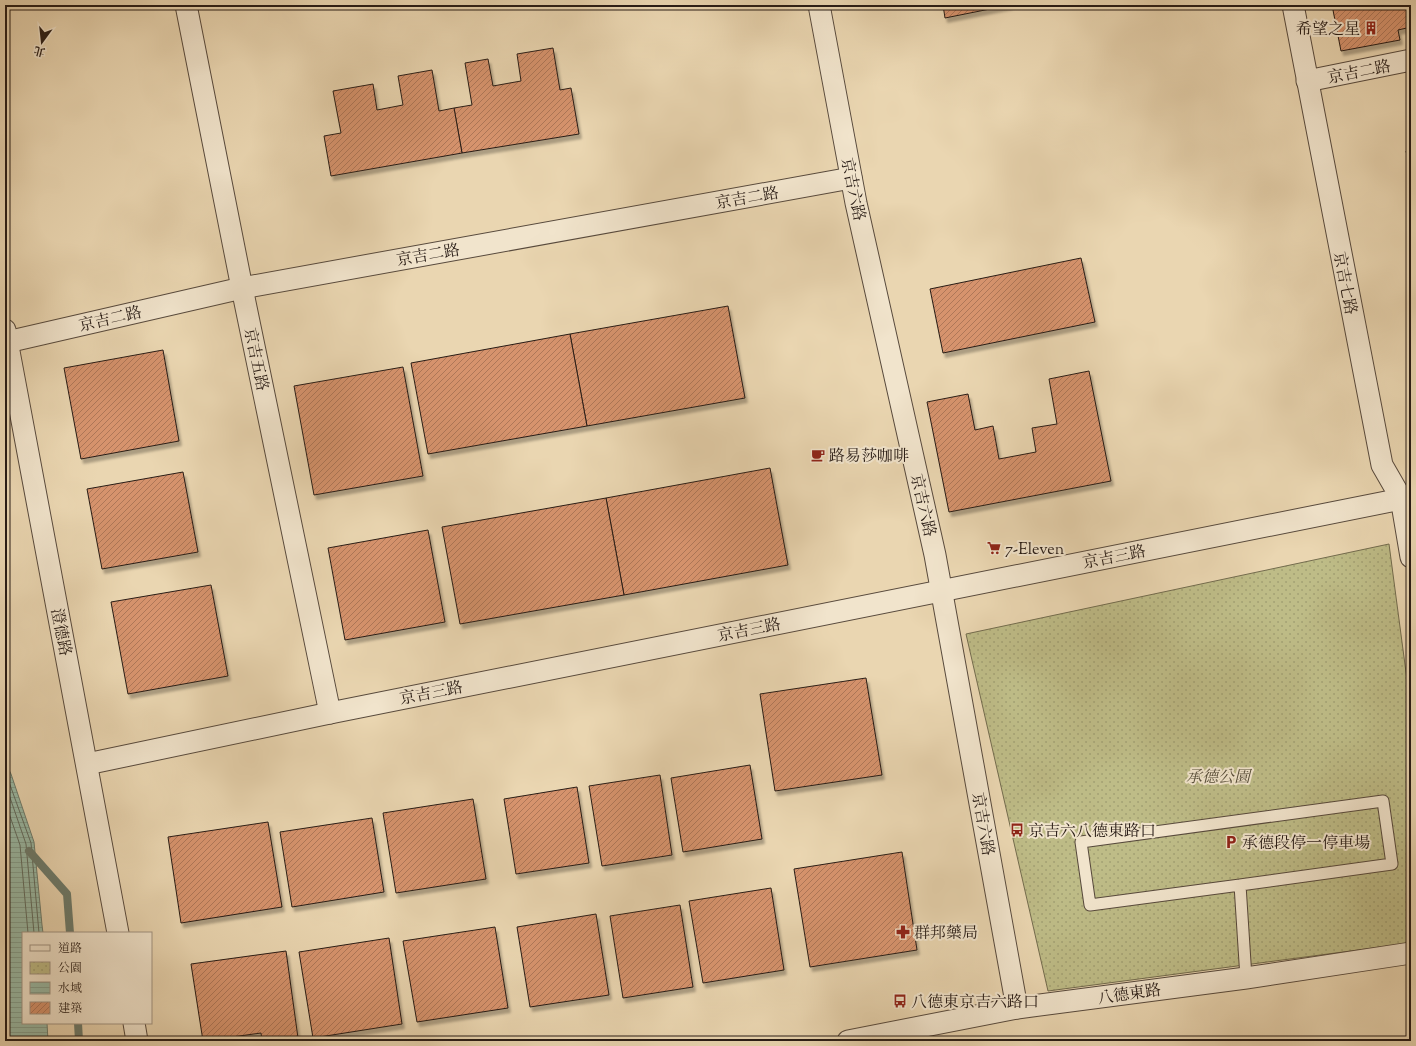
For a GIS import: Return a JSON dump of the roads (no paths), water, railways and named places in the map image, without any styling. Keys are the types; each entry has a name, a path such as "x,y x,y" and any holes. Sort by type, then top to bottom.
{"street":[{"name":"京吉五路","path":"186,5 242,288 330,712"},
{"name":"京吉六路","path":"819,5 851,178 935,555 940,592 1017,1008"},
{"name":"京吉七路","path":"1293,5 1382,465 1406,498 1411,556"},
{"name":"京吉二路","path":"1307,81 1411,60"},
{"name":"京吉二路","path":"6,336 242,288 851,178"},
{"name":"澄德路","path":"6,336 88,764 118,932"},
{"name":"京吉三路","path":"88,764 330,712 940,592 1406,498"},
{"name":"八德東路","path":"848,1041 1017,1008 1246,978 1411,953"},
{"path":"134,1024 137,1041"}],"lane":[{"path":"1383,801 1392,864 1240,885 1090,905 1081,842 1383,801"},
{"path":"1240,885 1246,978"}],"water":[{"path":"5,762 11,774 34,842 43,932 22,932 22,1024 47,1024 48,1041 5,1041"}],"waterway":[{"path":"29,851 67,894 70,932"},
{"path":"78,1024 79,1041"}],"place":[{"name":"希望之星","path":"1371,28"},
{"name":"路易莎咖啡","path":"818,455"},
{"name":"7-Eleven","path":"994,548"},
{"name":"京吉六八德東路口","path":"1017,830"},
{"name":"承德段停一停車場","path":"1231,842"},
{"name":"群邦藥局","path":"903,932"},
{"name":"八德東京吉六路口","path":"900,1001"}],"park label":[{"name":"承德公園","path":"1218,776"}]}
